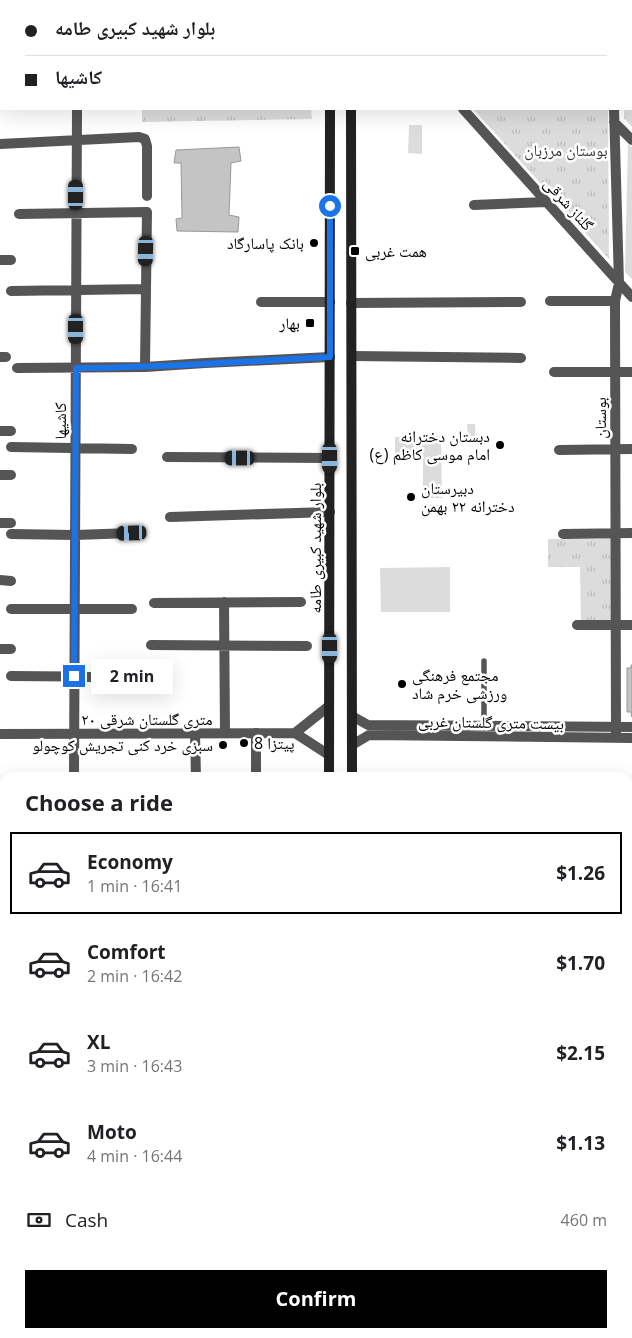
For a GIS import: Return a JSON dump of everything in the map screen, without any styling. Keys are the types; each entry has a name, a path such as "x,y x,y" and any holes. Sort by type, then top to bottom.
{"main road":[{"name":"بلوار شهید کبیری طامه","path":"329,772 330,110"},
{"path":"351,110 352,772"}],"street":[{"name":"کاشیها","path":"74,772 77,110"},
{"name":"گلناز شرقی","path":"464,110 632,297"},
{"name":"بوستان","path":"614,110 619,283 615,300 616,738"},
{"path":"614,122 632,140"},
{"path":"0,144 139,137 145,140 148,146 147,196"},
{"path":"474,204 546,202"},
{"path":"19,214 147,212 145,368"},
{"path":"0,260 11,260"},
{"path":"11,292 146,289"},
{"path":"550,301 615,300"},
{"path":"261,302 330,302"},
{"path":"352,303 521,302"},
{"path":"352,356 521,358"},
{"path":"17,368 145,368 330,357"},
{"path":"554,372 632,372"},
{"path":"0,431 11,431"},
{"path":"11,447 132,449"},
{"path":"558,450 632,449"},
{"path":"167,457 330,458"},
{"path":"0,475 11,475"},
{"path":"170,516 330,512"},
{"path":"0,523 11,523"},
{"path":"11,534 75,535 132,533"},
{"path":"563,534 632,533"},
{"path":"224,602 225,733"},
{"path":"154,603 300,602"},
{"path":"11,609 132,609"},
{"path":"577,625 632,625"},
{"path":"151,645 307,646"},
{"path":"11,676 132,677"},
{"path":"329,706 295,733 329,755"},
{"name":"بیست متری گلستان غربی","path":"352,716 368,725 632,727"},
{"path":"194,733 196,772"},
{"path":"256,733 256,772"},
{"name":"۲۰ متری گلستان شرقی","path":"0,734 295,733"},
{"name":"بیست متری گلستان غربی","path":"352,745 369,736 632,738"}],"lane":[{"path":"484,661 484,725"}],"green space":[{"path":"142,110 311,110 312,119 142,122"},
{"name":"بوستان مرزبان","path":"474,110 608,110 609,259"},
{"path":"624,110 632,110 632,127 624,118"},
{"path":"409,125 422,125 422,154 408,153"},
{"path":"628,143 632,148 632,279 625,272"},
{"path":"467,424 475,424 476,443 468,443"},
{"path":"441,436 442,498 423,498 423,457 395,457 395,437"},
{"path":"425,505 448,505 448,514 428,514 428,508 425,508"},
{"path":"548,539 614,539 614,622 581,622 580,567 548,567"},
{"path":"450,567 450,612 381,612 380,568"}],"building":[{"path":"239,147 241,161 231,163 229,215 239,217 238,232 177,231 176,219 182,218 181,163 174,163 176,150"},
{"path":"631,665 632,717 631,712 627,712 627,668 631,668"}],"place":[{"name":"بانک پاسارگاد","path":"314,243"},
{"name":"همت غربی","path":"355,251"},
{"name":"بهار","path":"310,323"},
{"name":"دبستان دخترانه امام موسی کاظم (ع)","path":"500,445"},
{"name":"دبیرستان دخترانه ۲۲ بهمن","path":"411,497"},
{"name":"مجتمع فرهنگی ورزشی خرم شاد","path":"402,684"},
{"name":"پیتزا 8","path":"244,743"},
{"name":"سبزی خرد کنی تجریش کوچولو","path":"223,745"}],"route":[{"path":"74,676 76,368 145,368 330,357 330,206"}]}
